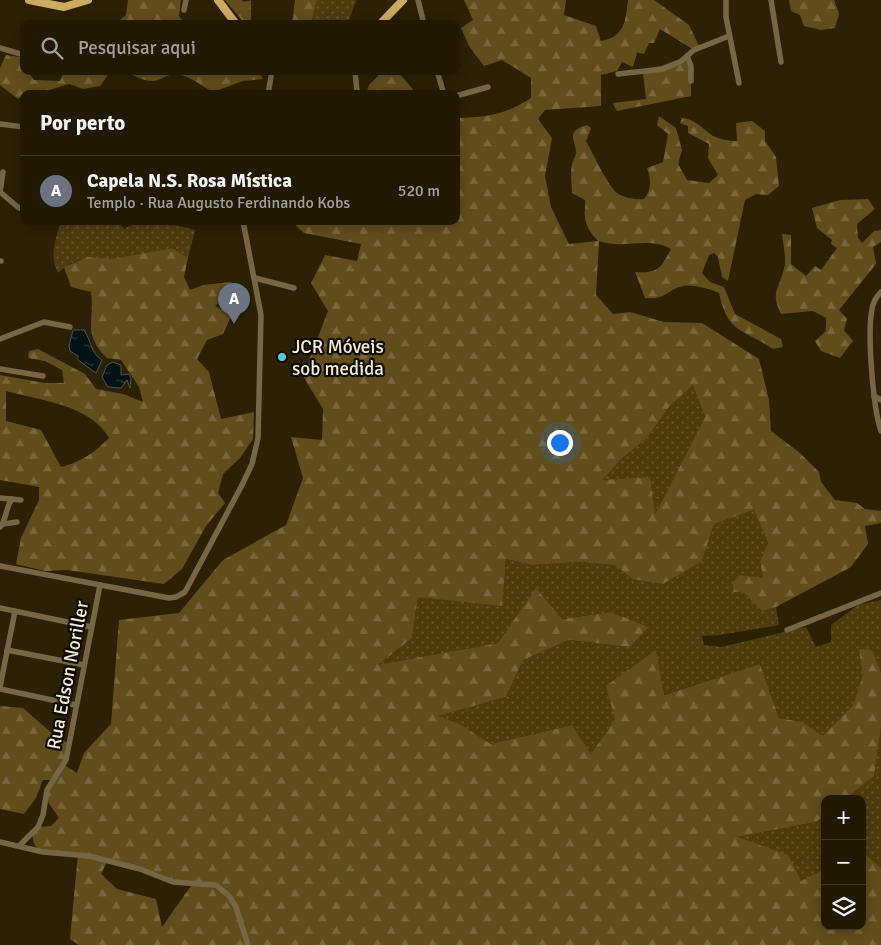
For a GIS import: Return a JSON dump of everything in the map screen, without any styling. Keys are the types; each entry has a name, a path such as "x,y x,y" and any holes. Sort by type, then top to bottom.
{"main road":[{"path":"29,0 54,6 88,0"},
{"path":"218,0 233,20"},
{"path":"384,20 403,0"}],"street":[{"path":"184,10 186,0"},
{"path":"418,0 423,20"},
{"path":"726,0 726,17 739,83"},
{"path":"770,0 781,62"},
{"path":"618,74 657,70 677,64 700,48 730,36"},
{"path":"0,48 20,53"},
{"path":"687,56 691,81"},
{"path":"269,90 271,75"},
{"path":"355,75 356,90"},
{"path":"438,75 443,90"},
{"path":"460,95 488,87"},
{"path":"0,124 20,126"},
{"path":"3,172 0,192 19,208"},
{"path":"0,566 169,598 179,596 184,592 225,519 255,454 260,423 261,322 255,278 244,225"},
{"path":"255,278 294,288"},
{"path":"881,292 875,300 871,313 874,396 881,431"},
{"path":"0,339 44,322 70,327"},
{"path":"0,369 43,376"},
{"path":"874,396 881,400"},
{"path":"0,498 21,500"},
{"path":"12,499 6,506 2,526 17,522"},
{"name":"Rua Edson Noriller","path":"19,846 32,834 41,821 48,790 66,760 100,585"},
{"path":"787,630 830,611 881,593"},
{"path":"0,608 92,627"},
{"path":"15,611 0,688 76,705"},
{"path":"7,650 84,666"},
{"path":"0,842 43,852 89,856 140,869 173,882 216,885 229,896 236,907 248,945"}],"shaded area":[{"path":"317,0 356,0 349,20 312,20"},
{"path":"60,225 120,225 124,229 133,225 175,225 195,230 188,258 172,248 120,258 78,261 65,267 58,273 54,260 55,240"},
{"path":"693,384 705,417 655,516 603,480 619,461 647,438 669,407"},
{"path":"754,510 768,543 760,561 763,578 733,591 743,592 762,611 776,607 779,625 720,635 702,636 704,645 721,647 806,627 816,647 831,642 831,625 858,605 881,600 881,672 872,650 853,705 823,737 802,722 779,718 760,664 663,695 656,650 615,719 591,754 572,725 491,744 460,724 437,716 506,697 523,660 569,640 630,647 649,627 611,612 561,619 536,589 498,643 377,666 412,638 418,597 506,567 506,559 532,565 578,562 615,565 632,579 702,561 714,524"},
{"path":"881,728 881,868 866,855 866,795 850,795 874,776"},
{"path":"821,818 821,871 801,882 736,837 816,822"}],"green space":[{"path":"128,0 181,0 179,16 182,20 120,20 126,15"},
{"path":"225,0 241,0 244,2 251,0 251,20 242,20"},
{"path":"295,0 317,0 312,20 292,20"},
{"path":"464,0 566,0 564,15 596,26 601,41 609,39 623,27 628,0 654,0 689,25 700,48 694,50 660,29 654,43 649,43 644,54 637,52 633,67 622,62 617,71 601,75 601,106 545,110 538,119 552,138 545,176 551,207 569,244 598,241 586,223 585,200 572,193 571,168 576,153 573,133 587,125 591,128 586,141 609,183 620,195 637,199 644,199 650,188 647,168 663,162 668,134 657,125 659,116 676,128 682,150 678,164 687,180 709,183 718,175 708,158 709,144 688,133 688,126 680,123 682,118 695,122 713,136 728,140 737,141 736,123 752,121 765,131 765,141 776,157 779,186 768,195 756,194 745,200 728,281 722,277 718,257 714,253 709,255 702,273 710,282 724,287 735,314 781,339 783,347 773,349 738,328 727,316 719,293 711,290 696,286 683,286 658,298 645,298 635,272 654,271 661,265 671,249 662,245 645,243 618,244 599,241 596,295 613,314 630,312 664,322 702,323 759,359 769,400 771,431 800,453 819,472 821,482 835,500 857,503 865,509 881,511 881,523 865,526 868,544 851,567 776,607 762,611 743,592 733,592 733,582 739,575 763,578 760,561 768,543 754,510 714,524 702,561 663,584 632,579 615,565 578,562 532,565 506,559 502,606 418,597 412,638 378,665 498,643 536,588 562,619 611,612 649,627 630,647 569,640 523,660 506,697 438,716 460,724 491,744 572,725 591,754 615,719 606,686 656,650 664,695 760,664 779,718 802,722 823,736 853,705 863,675 859,649 872,650 881,672 881,728 874,776 850,795 821,795 821,818 816,822 737,837 788,855 801,881 821,871 821,930 866,930 866,855 881,868 881,945 79,945 70,939 78,854 39,851 34,844 32,834 38,827 51,826 59,818 46,799 52,780 43,780 36,798 24,814 0,809 0,706 23,708 54,735 69,744 64,765 77,773 84,753 111,724 119,620 179,613 223,560 286,525 303,478 291,437 322,440 323,409 303,376 328,311 311,283 325,255 357,261 361,244 304,233 295,225 460,225 460,118 504,112 531,98 531,78 502,60 484,66 469,46 461,28 473,20","holes":["693,385 705,417 655,515 650,477 603,480 619,461 647,438 669,407","107,862 140,869 180,883 193,883 162,927 156,899 117,889 101,874"]},
{"path":"789,0 834,0 839,14 835,28 821,30 804,26 800,15 791,11"},
{"path":"6,55 20,57 20,75 31,75 34,80 60,81 62,75 108,75 100,86 83,89 69,84 49,90 20,90 20,97 18,99 0,85 0,68"},
{"path":"687,56 691,69 691,96 617,111 613,103 646,99 643,73"},
{"path":"131,75 170,75 155,81 141,79"},
{"path":"181,75 260,75 263,79 243,81 218,90 210,90"},
{"path":"379,75 401,75 414,90 367,90 369,85"},
{"path":"868,199 875,209 857,224 858,238 862,243 874,231 881,230 881,242 873,247 876,264 839,310 847,319 844,330 853,341 840,358 821,351 815,341 826,331 826,318 813,311 781,314 776,300 776,291 785,265 782,234 791,235 791,264 806,276 815,266 821,270 837,248 831,244 832,240 817,228 812,208 840,200"},
{"path":"172,248 188,258 184,277 190,290 203,285 232,282 227,298 215,306 232,314 223,334 207,340 197,359 209,372 221,419 254,412 253,439 240,458 223,474 218,493 225,503 206,526 182,569 164,584 67,570 45,571 16,564 21,538 39,500 39,487 0,480 0,375 45,383 64,383 62,370 45,361 28,358 29,351 38,349 85,374 96,389 123,394 143,402 139,387 121,360 107,358 99,349 91,327 91,292 71,287 64,267 88,257 113,259","holes":["6,391 48,401 77,411 101,427 109,438 87,456 61,467 41,430 6,421"]}],"water":[{"path":"73,330 84,330 93,351 102,360 96,373 78,360 78,356 70,351 69,346"},
{"path":"113,362 121,365 121,375 129,374 131,379 130,388 127,380 121,388 108,387 102,377 107,365"}],"place":[{"name":"Capela N.S. Rosa Mística","path":"234,324"},
{"name":"JCR Móveis sob medida","path":"282,357"}]}
